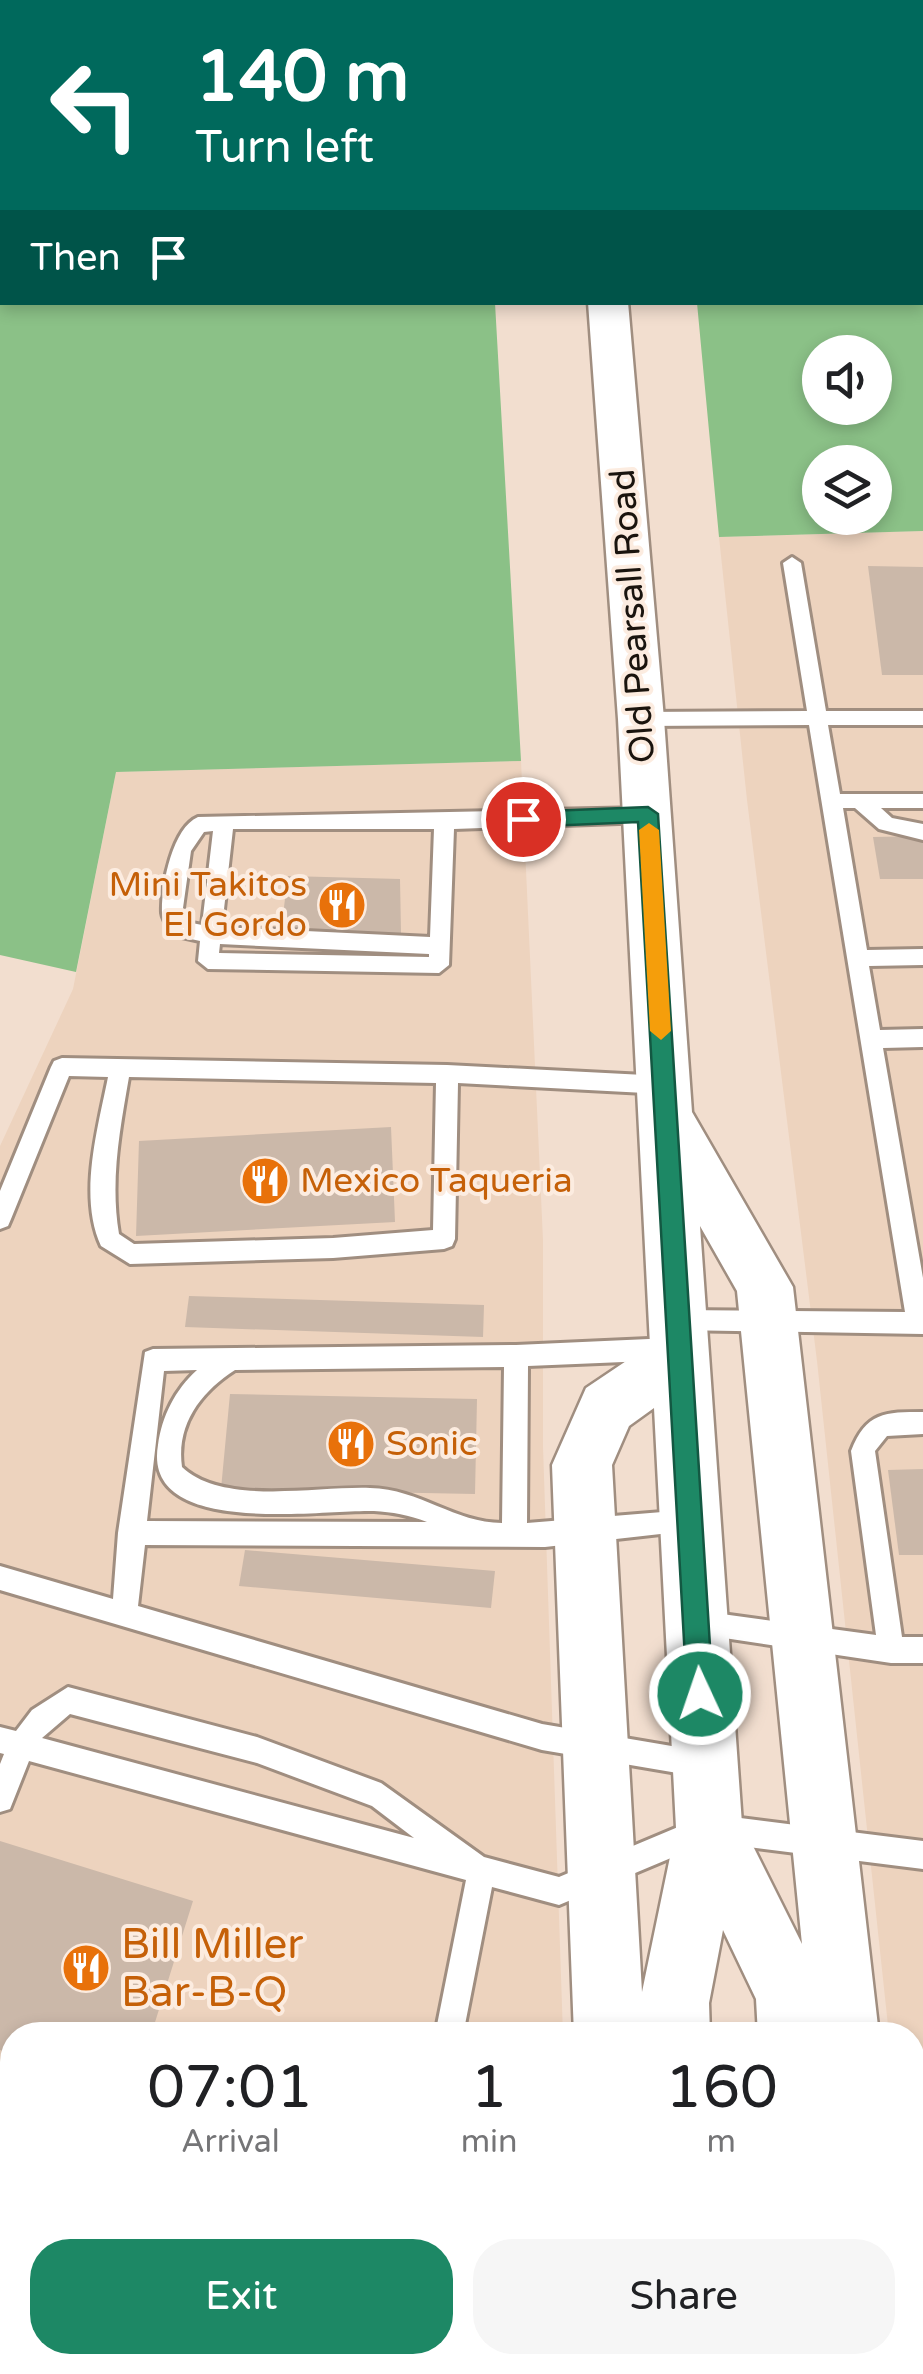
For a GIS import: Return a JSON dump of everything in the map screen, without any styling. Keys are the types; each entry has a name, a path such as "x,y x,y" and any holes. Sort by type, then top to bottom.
{"main road":[{"name":"Old Pearsall Road","path":"608,305 642,719 706,1797 674,2002 675,2022"},
{"path":"665,1101 765,1287 828,1844 843,2022"},
{"path":"608,2022 582,1465 606,1407 679,1342"},
{"name":"Old Pearsall Road","path":"706,1797 790,1995 792,2022"}],"lane":[{"path":"124,1615 153,1360 516,1356 679,1342 770,1323 921,1323 792,563"},
{"path":"642,719 923,718"},
{"path":"832,801 923,801"},
{"path":"858,801 886,824 923,832"},
{"path":"444,822 440,946 211,935 180,929 172,916 175,883 189,833 198,825 444,822 648,814"},
{"path":"211,935 224,822"},
{"path":"858,958 923,957"},
{"path":"872,1039 923,1038"},
{"path":"0,1220 62,1067 447,1074 665,1101"},
{"path":"120,1068 101,1180 102,1210 108,1239 130,1254 333,1248 444,1239 447,1074"},
{"path":"514,1534 516,1356"},
{"path":"232,1359 200,1380 183,1399 170,1441 168,1466 176,1480 222,1499 395,1501 443,1516 470,1534"},
{"path":"891,1650 863,1451 868,1434 879,1424 919,1427"},
{"path":"131,1534 514,1534 690,1522"},
{"path":"0,1578 542,1737 594,1746 706,1797 828,1844 923,1855"},
{"path":"696,1624 891,1650 923,1650"},
{"path":"0,1799 10,1743 41,1714 68,1700 257,1750 381,1796 481,1872"},
{"path":"10,1743 559,1891 601,1873 706,1797"},
{"path":"452,2022 481,1872"}],"shaded area":[{"path":"923,531 923,2022 888,2022 817,1361 747,800 719,537 892,535 892,532"},
{"path":"521,761 543,1240 543,1447 563,2022 0,2022 0,1146 73,989 116,772"}],"green space":[{"path":"0,305 495,305 521,761 116,772 76,972 0,955"},
{"path":"697,305 923,305 923,531 892,532 892,445 802,445 802,535 719,537"}],"building":[{"path":"868,566 923,567 923,675 882,675"},
{"path":"923,836 923,879 880,879 873,837"},
{"name":"Mini Takitos El Gordo","path":"288,876 400,879 401,934 281,930"},
{"name":"Mexico Taqueria","path":"391,1127 395,1222 136,1236 139,1141"},
{"path":"189,1296 484,1305 483,1337 185,1327"},
{"name":"Sonic","path":"230,1394 477,1399 475,1494 221,1489"},
{"path":"923,1469 923,1555 899,1555 888,1470"},
{"path":"245,1550 495,1571 491,1608 239,1586"},
{"name":"Bill Miller Bar-B-Q","path":"0,1841 193,1901 155,2022 0,2022"}],"slow traffic":[{"path":"649,830 661,1031"}],"place":[{"name":"Mini Takitos El Gordo","path":"342,905"},
{"name":"Mexico Taqueria","path":"265,1181"},
{"name":"Sonic","path":"351,1444"},
{"name":"Bill Miller Bar-B-Q","path":"86,1968"}],"route":[{"path":"523,819 648,814 700,1694"}]}
